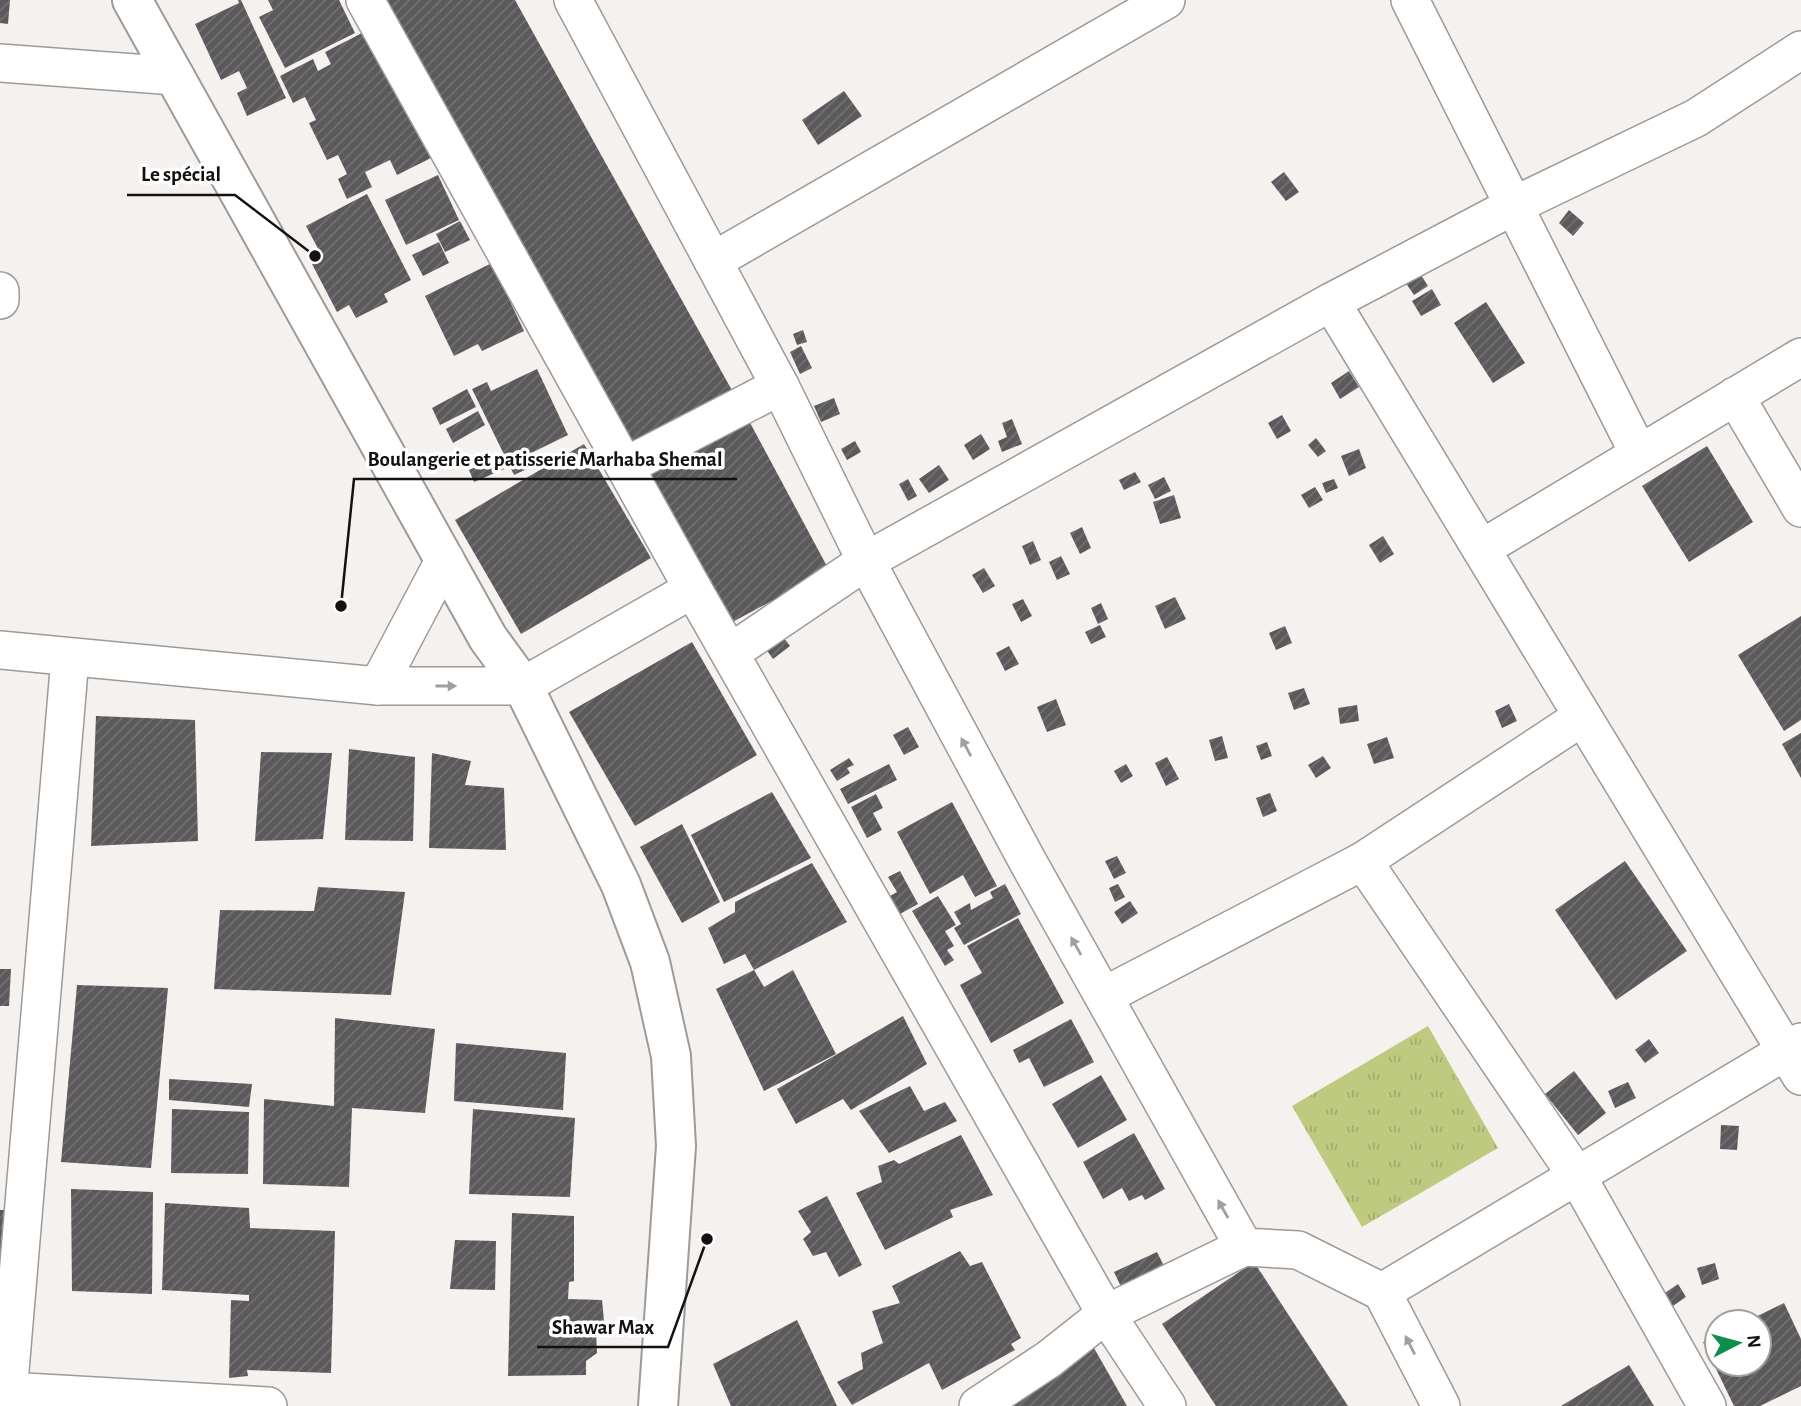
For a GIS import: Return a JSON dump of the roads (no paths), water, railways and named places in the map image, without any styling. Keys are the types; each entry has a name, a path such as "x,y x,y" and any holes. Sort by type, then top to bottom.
{"street":[{"path":"132,0 488,638 523,686 621,885 650,962 671,1056 676,1146 659,1406"},
{"path":"365,0 693,589 1106,1314 1167,1406"},
{"path":"573,0 780,386 866,561 1244,1247"},
{"path":"713,261 1166,0"},
{"path":"1410,0 1639,454"},
{"path":"730,653 866,561 1331,302 1515,205 1684,124 1801,50"},
{"path":"0,63 175,76"},
{"path":"0,291 0,300"},
{"path":"1331,302 1583,717 1796,1056 1577,1176 1382,1292"},
{"path":"1481,549 1801,357"},
{"path":"626,466 780,386"},
{"path":"1735,396 1801,508"},
{"path":"378,686 413,614 430,590 445,559"},
{"path":"0,650 378,686 523,686 693,589"},
{"path":"70,658 12,1194 7,1399 268,1406"},
{"path":"1104,996 1363,861 1583,717"},
{"path":"1363,861 1577,1176 1707,1406"},
{"path":"978,1406 1049,1359 1106,1314 1244,1247 1298,1250 1382,1292 1441,1406"}],"place":[{"name":"Le spécial","path":"315,256"},
{"name":"Boulangerie et patisserie Marhaba Shemal","path":"341,606"},
{"name":"Shawar Max","path":"707,1239"}]}
